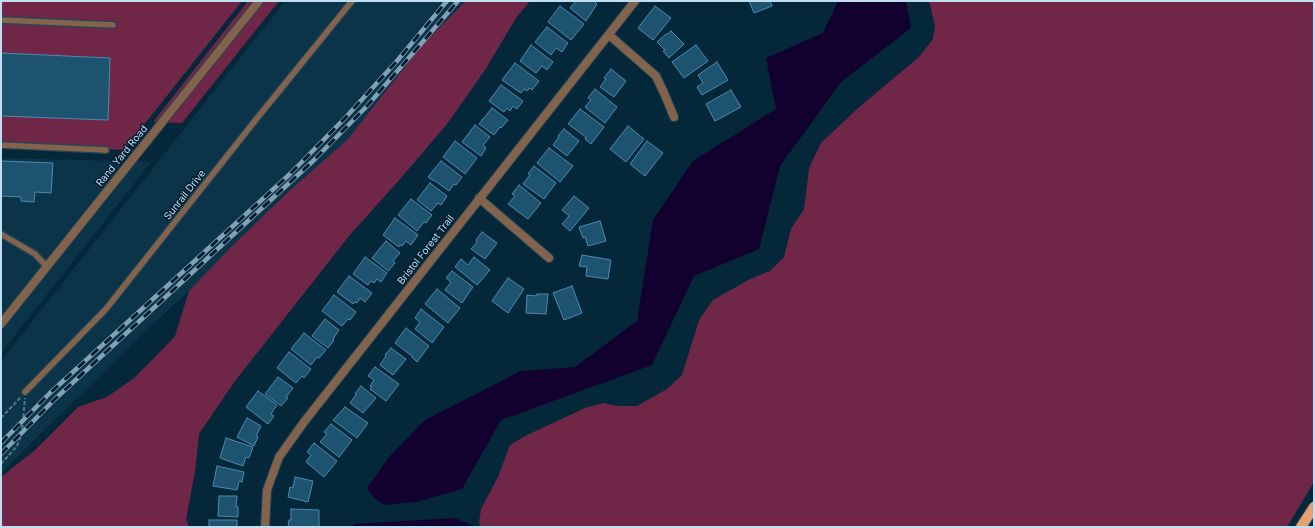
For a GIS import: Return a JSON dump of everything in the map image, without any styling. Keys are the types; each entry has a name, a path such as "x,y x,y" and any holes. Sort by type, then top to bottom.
{"main road":[{"path":"1302,527 1314,507"},
{"path":"1308,527 1314,515"}],"street":[{"name":"Rand Yard Road","path":"1,324 259,1"},
{"name":"Bristol Forest Trail","path":"265,527 267,490 279,456 479,198 635,1"},
{"path":"609,35 656,76 674,117"},
{"path":"479,198 548,258"}],"lane":[{"name":"Sunrail Drive","path":"25,392 106,309 249,128 352,1"},
{"path":"1,20 113,25"},
{"path":"1,145 106,150"},
{"path":"1,234 35,254 47,267"}],"path":[{"path":"1,418 25,392"},
{"path":"1,464 17,446 22,432 26,404 25,392"}],"shaded area":[{"path":"1,1 242,1 124,150 1,144"},
{"path":"248,1 279,1 182,123 153,122"},
{"path":"285,1 466,1 422,45 348,139 287,193 228,250 189,291 142,334 1,473 1,361"},
{"path":"466,1 530,1 516,18 485,70 447,124 349,236 235,381 199,434 195,472 186,519 189,527 1,527 1,477 34,451 78,407 107,397 134,378 159,353 175,336 189,291 228,250 287,193 348,139 422,45"},
{"path":"838,1 906,1 911,28 841,82 780,166 759,249 694,276 652,365 501,420 462,489 416,502 384,505 374,498 367,488 390,456 425,420 521,371 575,367 637,321 653,220 693,161 776,109 766,58 823,33"},
{"path":"929,1 1314,1 1314,482 1287,527 481,527 479,523 481,509 498,477 510,445 527,435 585,408 603,403 617,406 637,406 667,389 682,375 699,320 713,300 750,279 770,271 784,257 791,229 804,209 809,168 821,143 857,109 920,56 933,39 935,26"},
{"path":"1,158 151,162 1,353"},
{"path":"455,518 474,527 353,527 353,524"}],"building":[{"path":"576,1 594,1 597,4 586,21 570,8"},
{"path":"749,1 770,1 772,6 754,13"},
{"path":"560,6 584,24 571,40 548,22"},
{"path":"655,6 671,18 653,40 638,28"},
{"path":"547,27 568,43 562,52 556,48 551,55 535,42"},
{"path":"671,31 684,44 669,58 663,51 665,50 657,42"},
{"path":"531,45 553,62 547,70 542,66 536,73 520,61"},
{"path":"696,45 708,61 684,78 672,62"},
{"path":"1,53 110,58 108,120 1,116"},
{"path":"717,62 728,80 702,95 697,87 703,83 698,75"},
{"path":"515,63 539,81 532,90 530,88 527,91 524,89 521,93 502,80"},
{"path":"611,69 626,81 614,97 600,87 606,79 604,78"},
{"path":"501,85 523,101 517,109 513,106 510,111 507,108 504,112 489,101"},
{"path":"595,89 617,107 605,123 585,107 591,100 588,98"},
{"path":"731,90 741,107 715,121 706,104"},
{"path":"492,108 508,120 494,135 479,124"},
{"path":"580,109 604,127 591,144 585,139 586,137 568,124"},
{"path":"475,125 490,137 483,145 486,148 481,156 462,142"},
{"path":"628,126 644,139 626,162 610,149"},
{"path":"564,129 579,141 567,156 553,145"},
{"path":"455,141 477,158 465,174 443,157"},
{"path":"647,141 663,153 645,176 630,164"},
{"path":"549,148 573,166 560,182 537,163"},
{"path":"1,161 53,163 51,193 35,192 34,202 21,201 21,197 1,196"},
{"path":"441,161 462,177 449,191 428,177"},
{"path":"534,166 556,183 544,199 523,184 530,175 528,174"},
{"path":"430,183 447,196 441,205 438,203 431,211 417,200"},
{"path":"519,185 541,203 528,219 508,204 515,196 512,194"},
{"path":"574,196 589,208 570,231 562,224 569,216 562,210"},
{"path":"411,199 432,215 417,231 398,215"},
{"path":"395,218 418,235 411,245 406,241 399,247 383,235"},
{"path":"600,221 606,241 588,246 579,227"},
{"path":"482,232 497,243 485,259 471,249 477,242 476,240"},
{"path":"386,241 400,253 393,261 395,263 388,271 372,258"},
{"path":"582,255 611,260 608,279 586,276 587,267 579,266"},
{"path":"365,257 387,273 381,282 377,279 374,283 371,281 368,285 353,274"},
{"path":"474,257 490,270 477,285 455,267 461,259 468,265"},
{"path":"452,271 473,287 462,303 445,290 451,282 446,278"},
{"path":"349,276 372,293 365,302 360,298 357,303 355,302 353,304 337,292"},
{"path":"508,278 524,289 508,313 492,301"},
{"path":"572,286 582,313 564,320 553,293"},
{"path":"437,289 460,308 448,323 425,304"},
{"path":"537,294 548,294 546,314 526,313 527,295 537,296"},
{"path":"334,295 356,312 350,320 348,319 342,326 322,311"},
{"path":"421,309 444,327 432,343 415,329 420,322 415,318"},
{"path":"325,319 339,330 328,348 312,336"},
{"path":"406,328 429,346 417,362 412,356 395,343"},
{"path":"304,333 326,350 319,358 317,357 311,365 291,349"},
{"path":"391,348 406,359 393,375 380,365 386,356 385,355"},
{"path":"289,352 311,369 304,378 302,376 296,383 277,368"},
{"path":"375,367 399,384 386,401 370,389 372,387 370,386 374,380 368,376"},
{"path":"278,377 293,388 286,397 288,398 281,406 265,394"},
{"path":"361,386 376,398 363,413 350,403"},
{"path":"258,391 277,405 271,414 274,416 268,424 246,407"},
{"path":"345,407 368,423 357,438 333,420"},
{"path":"247,418 261,426 256,436 258,437 254,446 237,437"},
{"path":"331,424 352,440 339,457 320,442 327,434 324,432"},
{"path":"226,438 253,447 249,458 246,457 243,466 220,458"},
{"path":"314,443 337,461 324,477 306,462 311,455 307,452"},
{"path":"217,466 244,472 242,482 239,481 237,490 213,486"},
{"path":"295,477 313,481 308,502 288,497 290,487 293,488"},
{"path":"219,496 237,496 236,507 238,507 238,517 218,516"},
{"path":"291,509 319,510 319,527 288,527 289,520 291,520"},
{"path":"209,520 237,520 237,527 209,527"}],"railway":[{"path":"1,443 50,393 290,174 347,116 397,61 447,1"},
{"path":"1,454 55,399 313,161 368,105 458,1"}]}
